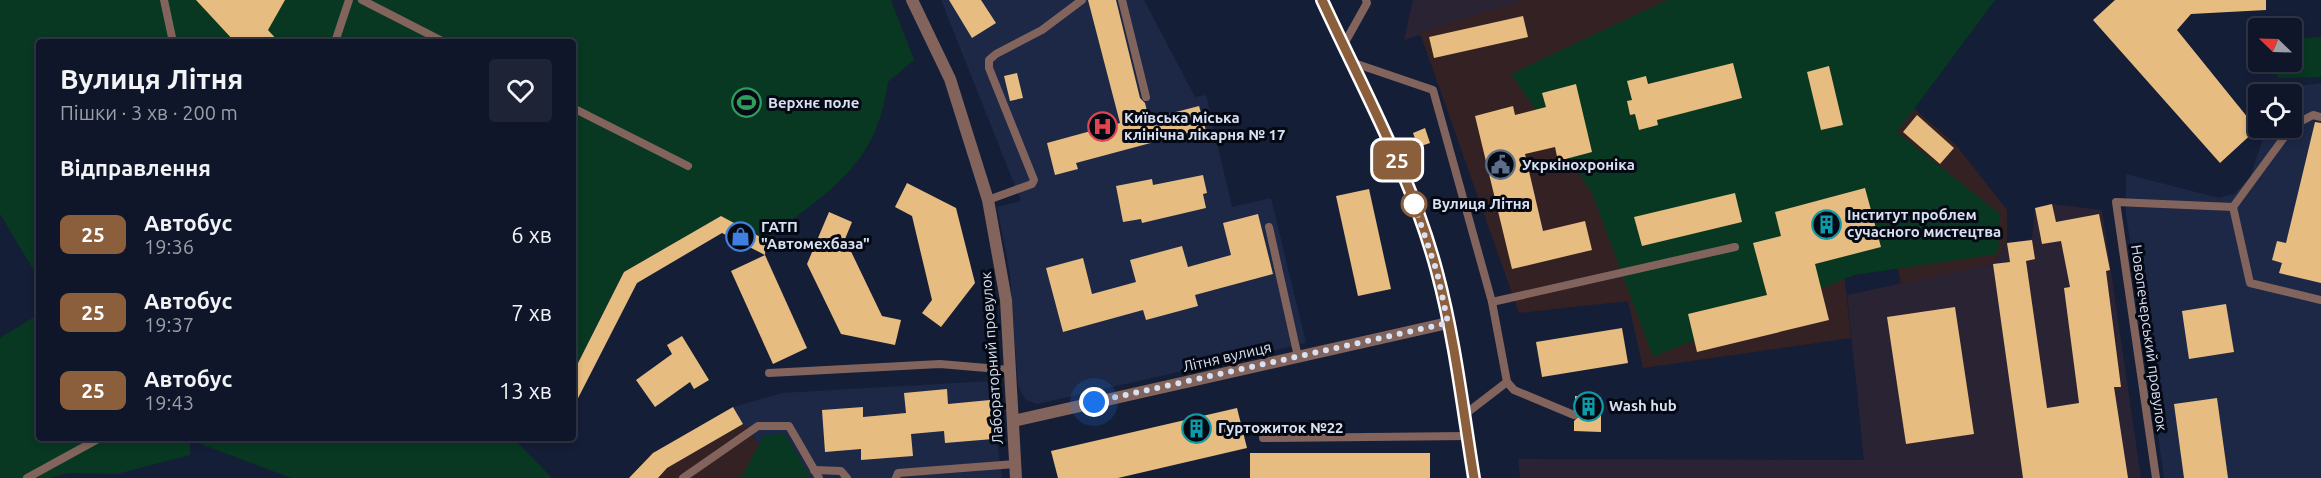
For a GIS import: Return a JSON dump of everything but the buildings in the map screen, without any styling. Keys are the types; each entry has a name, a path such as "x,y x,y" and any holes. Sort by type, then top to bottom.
{"main road":[{"path":"1322,0 1416,207 1437,272 1448,323 1474,478"}],"street":[{"name":"Лабораторний провулок","path":"912,0 950,79 988,200 1006,300 1016,478"},
{"name":"Літня вулиця","path":"1013,421 1448,323"}],"lane":[{"path":"164,0 172,39"},
{"path":"336,39 350,0"},
{"path":"362,0 438,39"},
{"path":"988,200 1032,184 1034,180 989,68 989,60 1042,30 1082,0"},
{"path":"1122,0 1146,97"},
{"path":"1344,45 1367,3 1366,0"},
{"path":"1351,62 1433,90 1492,302 1507,382 1514,390 1574,415"},
{"path":"576,110 688,166"},
{"path":"2302,121 2313,115 2321,117"},
{"path":"2283,138 2232,207 2250,283 2321,300"},
{"name":"Новопечерський провулок","path":"2156,478 2116,202 2232,207"},
{"path":"1269,227 1298,357"},
{"path":"1492,302 1735,247"},
{"path":"769,373 940,364 1010,370"},
{"path":"1464,415 1507,382"},
{"path":"683,478 758,426 789,426 819,478"},
{"path":"1263,438 1467,436"},
{"path":"27,478 95,441"},
{"path":"896,478 898,473 1015,464"},
{"path":"814,470 842,471 847,478"}],"shaded area":[{"path":"941,0 1144,0 1195,97 1206,95 1232,207 1271,198 1306,343 1037,404 1026,400 1018,387 1010,274 997,207 1021,201"},
{"path":"1413,0 1524,0 1404,40"},
{"path":"1524,0 1757,0 1819,50 1917,111 1956,145 2007,210 2007,243 1993,264 1901,284 1874,153 1844,273 1851,338 1643,368 1628,301 1519,313 1420,33"},
{"path":"2321,83 2321,478 2164,478 2126,213 2126,174 2219,198 2235,193 2250,177 2264,138 2302,138 2302,86"},
{"path":"2052,204 2102,210 2141,478 1520,478 1518,459 1864,460 1847,295 1993,264 2007,243 2032,239 2035,208"},
{"path":"989,381 1002,478 787,478 743,424 733,407 782,393"},
{"path":"743,424 787,478 658,478 667,468"}],"green space":[{"path":"0,0 891,0 914,60 888,82 882,111 873,136 861,157 829,191 766,240 721,216 624,272 576,367 576,39 36,39 36,274 0,214"},
{"path":"1667,0 1995,0 1897,132 2000,214 1998,254 1854,275 1653,357 1592,193 1511,74"},
{"path":"2321,37 2321,77 2279,78 2274,72 2302,72 2302,38"},
{"path":"36,316 36,441 190,441 190,455 117,474 68,473 50,478 0,478 0,338"},
{"path":"785,434 811,478 741,478 764,435"},
{"path":"193,441 516,441 552,478 291,478"}],"bus line":[{"name":"25","path":"1322,0 1397,160 1426,237 1437,272 1448,323 1474,478"}],"place":[{"name":"Верхнє поле","path":"747,103"},
{"name":"Київська міська клінічна лікарня № 17","path":"1103,127"},
{"name":"Укркінохроніка","path":"1501,165"},
{"name":"Вулиця Літня","path":"1414,204"},
{"name":"Інститут проблем сучасного мистецтва","path":"1826,224"},
{"name":"ГАТП \"Автомехбаза\"","path":"740,236"},
{"name":"Wash hub","path":"1588,406"},
{"name":"Гуртожиток №22","path":"1197,428"}],"route":[{"path":"1094,402 1448,323 1437,272 1414,204"}]}
